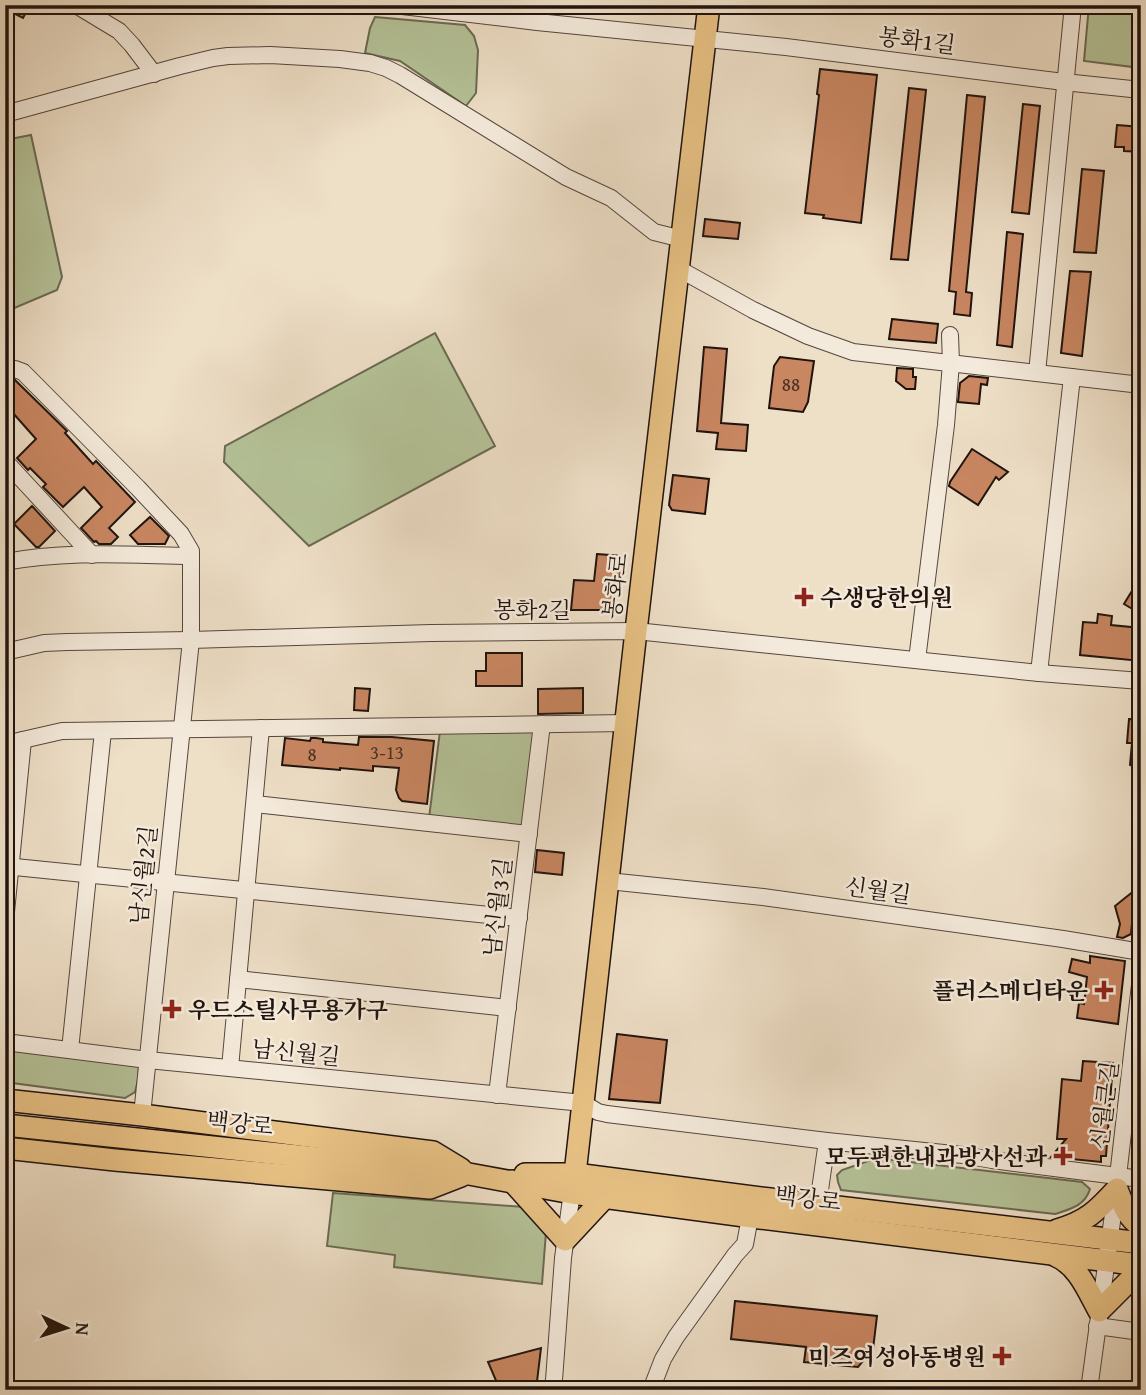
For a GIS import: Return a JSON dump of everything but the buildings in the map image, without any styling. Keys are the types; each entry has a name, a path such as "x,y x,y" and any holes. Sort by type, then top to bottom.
{"main road":[{"name":"봉화로","path":"574,1183 709,5"},
{"path":"5,1100 433,1152 469,1174"},
{"name":"백강로","path":"5,1125 469,1174 818,1204 1141,1243"},
{"path":"5,1149 430,1188 469,1174"},
{"name":"백강로","path":"469,1174 512,1181 574,1183 605,1197 1141,1265"},
{"path":"512,1181 565,1240 605,1197"},
{"path":"1117,1182 1124,1207 1135,1223 1141,1226"},
{"path":"1050,1232 1072,1226 1097,1210 1117,1182"},
{"path":"1051,1254 1069,1264 1083,1282 1098,1319 1130,1280 1141,1278"}],"street":[{"path":"76,5 119,32 154,74"},
{"name":"봉화1길","path":"394,5 786,47 1141,90"},
{"path":"1037,373 1073,5"},
{"path":"5,114 213,58 238,55 305,56 370,63 386,68 566,177 611,198 654,232 682,239"},
{"path":"679,269 775,321 852,352 1141,385"},
{"path":"917,660 946,425 951,363 950,335"},
{"path":"5,373 15,369 23,372 138,488 181,534 191,551 191,556 58,556 5,562"},
{"path":"1039,673 1072,377"},
{"path":"5,461 92,555"},
{"name":"남신월2길","path":"142,1115 191,640 191,556"},
{"name":"봉화2길","path":"5,652 44,643 67,642 431,632 636,631 1141,681"},
{"path":"5,744 62,731 626,723"},
{"name":"남신월3길","path":"498,1095 542,724"},
{"path":"230,1068 261,728"},
{"path":"70,1050 103,731"},
{"path":"5,922 8,867 23,740"},
{"path":"254,804 529,834"},
{"path":"8,867 519,918"},
{"name":"신월길","path":"608,881 763,897 1141,952"},
{"name":"신월큰길","path":"1089,1390 1141,976"},
{"path":"239,979 508,1008"},
{"name":"남신월길","path":"5,1042 148,1060 583,1103 607,1114 951,1154 1117,1182 1141,1179"},
{"path":"818,1204 827,1141"},
{"path":"554,1387 565,1240 574,1183"},
{"path":"651,1390 663,1359 676,1337 745,1244 750,1217"},
{"path":"1098,1319 1141,1332"}],"green space":[{"path":"1089,5 1141,5 1141,68 1084,61"},
{"path":"375,17 465,25 474,36 478,50 476,93 466,106 400,61 365,53"},
{"path":"31,135 62,277 57,290 5,312 5,140"},
{"path":"435,333 495,446 309,546 224,462 225,446"},
{"path":"537,730 525,829 429,818 440,731"},
{"path":"5,1048 139,1066 135,1092 125,1098 5,1082"},
{"path":"874,1159 1082,1182 1090,1189 1081,1203 1055,1214 841,1190 837,1175 842,1170"},
{"path":"333,1193 524,1207 546,1232 542,1284 394,1267 395,1255 327,1246"}],"place":[{"name":"수생당한의원","path":"804,597"},
{"name":"플러스메디타운","path":"1104,990"},
{"name":"우드스틸사무용가구","path":"172,1009"},
{"name":"모두편한내과방사선과","path":"1063,1156"},
{"name":"미즈여성아동병원","path":"1002,1356"}]}
